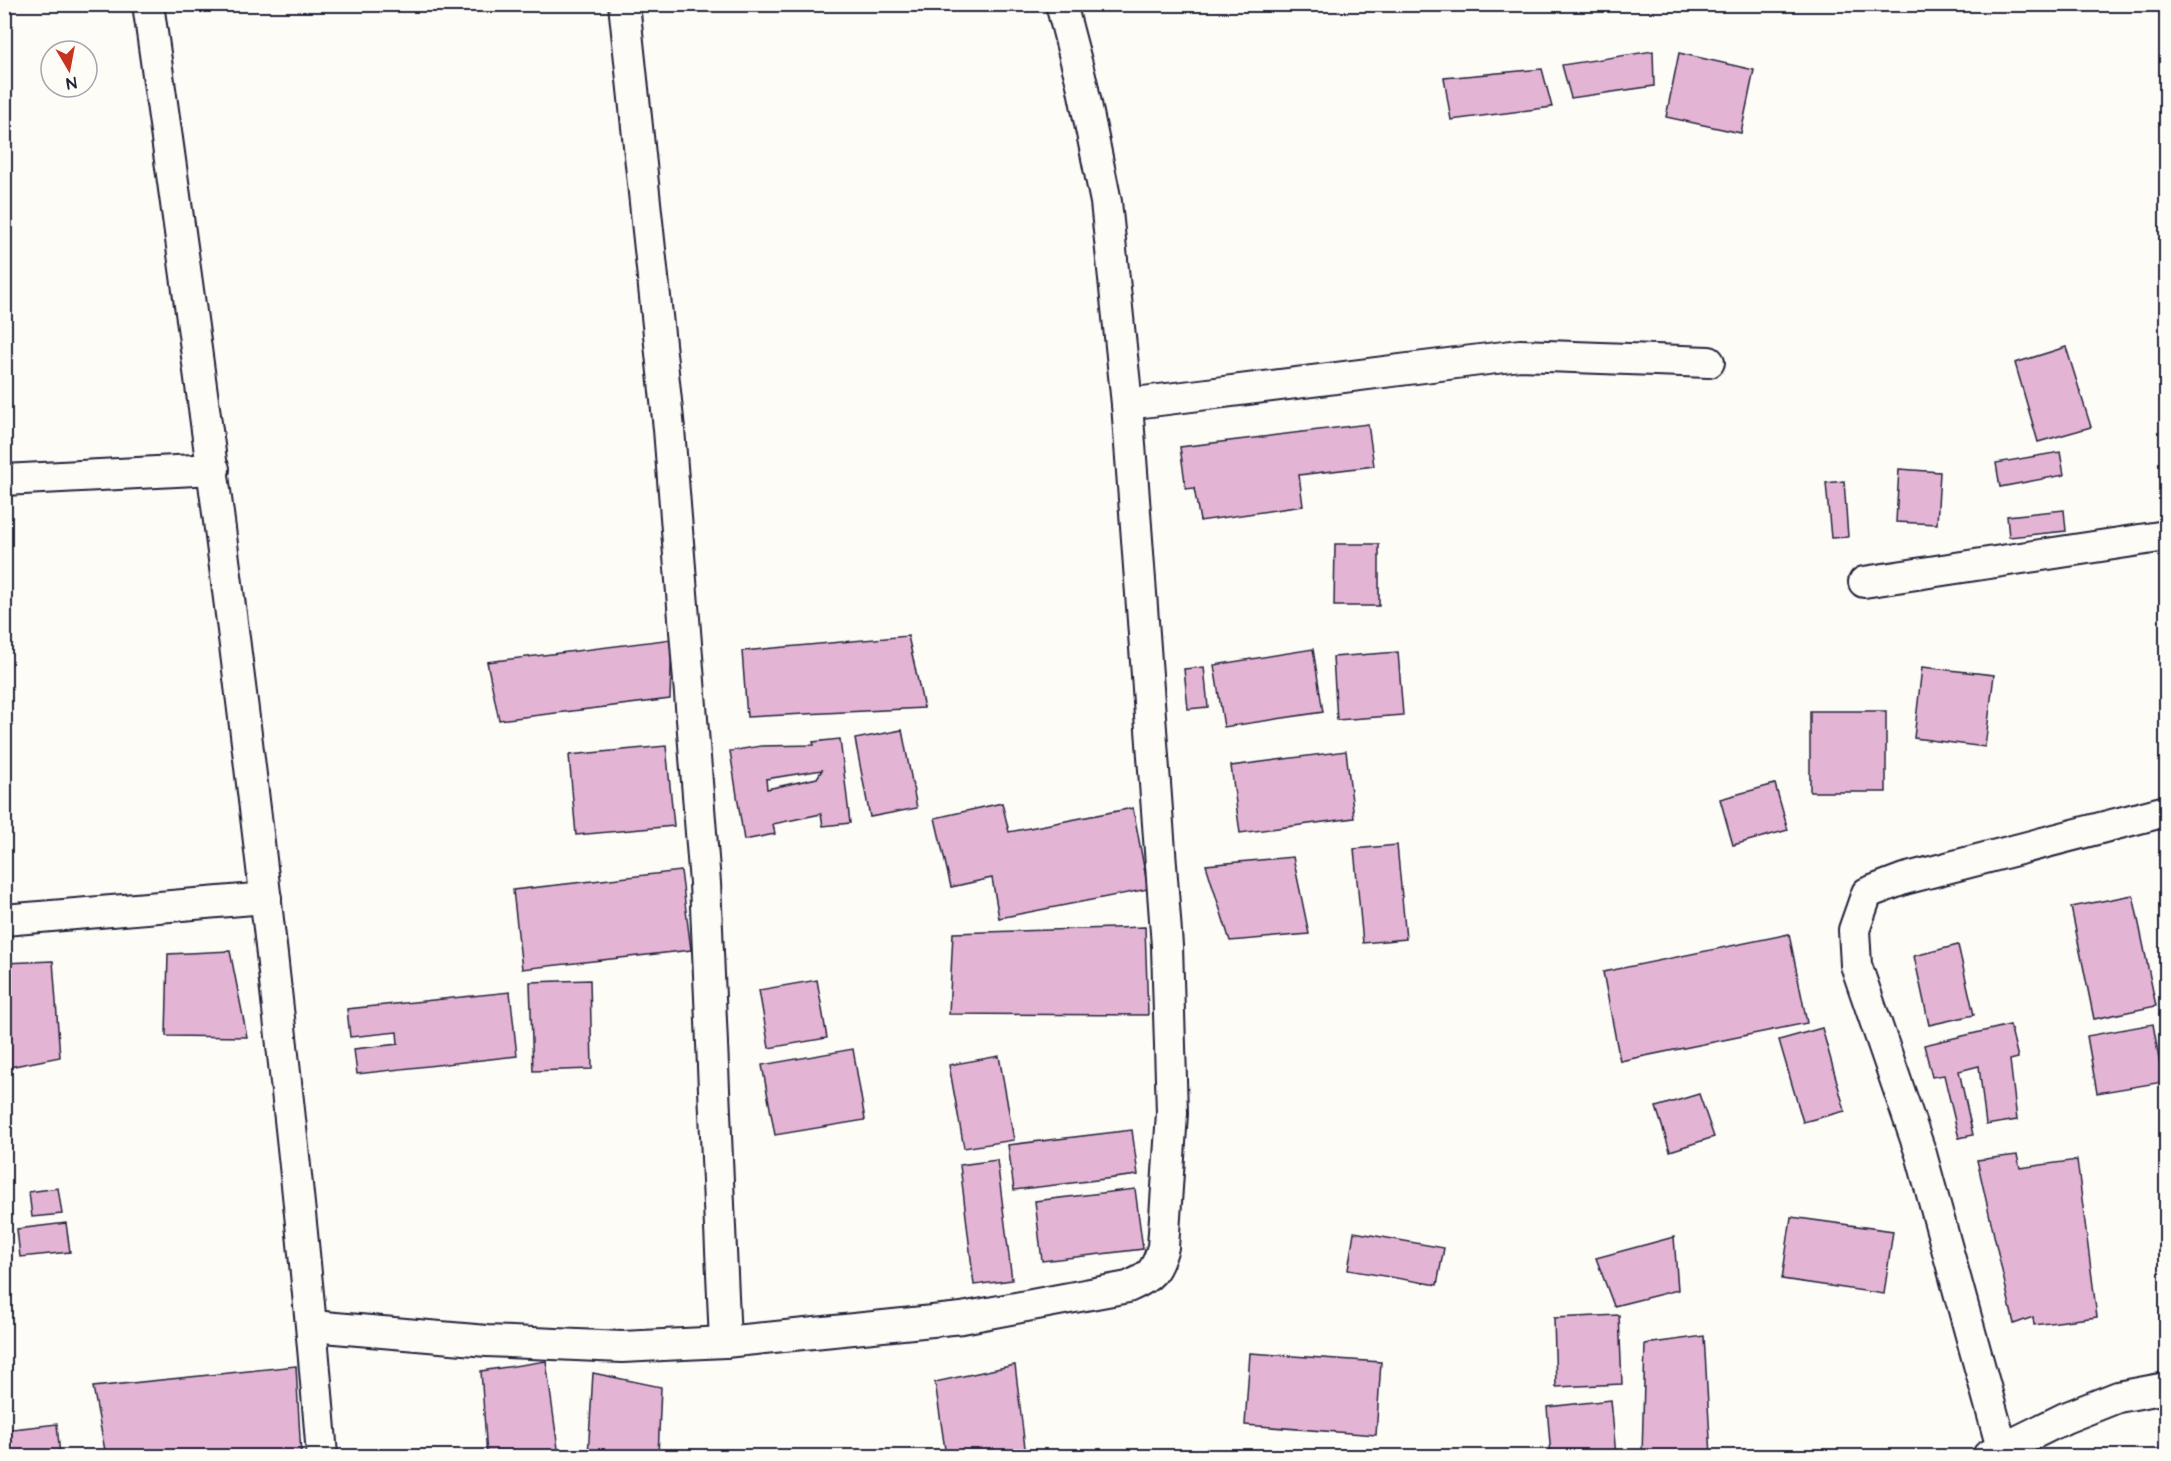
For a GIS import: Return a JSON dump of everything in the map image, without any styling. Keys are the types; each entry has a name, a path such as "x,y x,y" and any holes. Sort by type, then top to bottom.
{"street":[{"path":"148,4 214,469 266,898 312,1326 321,1456"},
{"path":"624,4 669,429 704,871 725,1342"},
{"path":"312,1326 487,1341 600,1346 725,1342 973,1316 1128,1287 1147,1279 1158,1264 1163,1247 1172,1113 1167,958 1126,404 1106,202 1082,84 1061,4"},
{"path":"1126,404 1511,356 1709,362"},
{"path":"4,480 214,469"},
{"path":"1864,582 2166,536"},
{"path":"2166,811 1904,879 1867,893 1854,930 1856,964 1921,1154 1995,1452 2065,1418 2118,1397 2166,1388"},
{"path":"4,920 266,898"}],"building":[{"path":"1653,51 1654,86 1571,98 1562,65"},
{"path":"1679,53 1754,70 1741,133 1666,117"},
{"path":"1542,69 1552,107 1451,120 1444,78"},
{"path":"2066,347 2091,427 2038,442 2015,363"},
{"path":"1368,424 1374,466 1299,475 1303,506 1200,521 1194,488 1186,489 1180,447"},
{"path":"2060,452 2064,475 2000,487 1996,463"},
{"path":"1899,469 1940,472 1937,524 1896,522"},
{"path":"1844,481 1848,537 1831,538 1826,483"},
{"path":"2064,510 2066,531 2009,537 2007,516"},
{"path":"1335,544 1379,544 1379,606 1334,606"},
{"path":"908,636 924,708 747,717 742,651"},
{"path":"672,639 670,699 499,720 487,662"},
{"path":"1313,649 1323,712 1224,727 1214,665"},
{"path":"1398,652 1403,715 1337,720 1333,657"},
{"path":"1204,667 1208,707 1188,709 1184,669"},
{"path":"1922,667 1994,675 1985,747 1914,738"},
{"path":"1810,711 1886,711 1886,792 1810,792"},
{"path":"902,730 917,808 870,817 855,739"},
{"path":"840,739 850,823 823,826 821,814 773,824 775,834 744,840 730,751 761,746 814,745 813,742","holes":["822,770 817,778 767,789 766,779"]},
{"path":"666,746 674,826 576,835 569,755"},
{"path":"1346,751 1354,818 1240,833 1231,766"},
{"path":"1775,784 1788,830 1733,845 1720,799"},
{"path":"1002,803 1009,832 1133,808 1148,889 999,918 992,878 951,887 935,818"},
{"path":"1397,845 1406,939 1363,943 1354,849"},
{"path":"1293,857 1309,934 1230,941 1206,865"},
{"path":"681,871 691,950 522,969 513,890"},
{"path":"2133,895 2156,1006 2094,1019 2071,907"},
{"path":"1145,927 1148,1015 949,1014 953,933"},
{"path":"1789,934 1807,1023 1620,1061 1603,972"},
{"path":"1958,945 1974,1015 1929,1025 1914,956"},
{"path":"230,951 247,1037 166,1036 168,954"},
{"path":"53,961 60,1057 4,1068 4,963"},
{"path":"590,980 592,1069 533,1071 530,982"},
{"path":"817,980 827,1038 769,1048 759,990"},
{"path":"510,992 517,1056 357,1074 354,1049 398,1044 397,1032 350,1037 347,1009"},
{"path":"2153,1024 2163,1082 2097,1093 2087,1036"},
{"path":"2010,1025 2018,1058 2010,1060 2017,1120 1986,1125 1979,1066 1959,1071 1973,1135 1959,1138 1944,1075 1932,1077 1924,1045"},
{"path":"1822,1028 1845,1111 1803,1122 1779,1040"},
{"path":"853,1049 865,1120 775,1135 762,1065"},
{"path":"999,1056 1014,1140 964,1148 949,1065"},
{"path":"1699,1094 1714,1137 1670,1151 1656,1107"},
{"path":"1132,1130 1138,1175 1014,1190 1008,1145"},
{"path":"2017,1155 2020,1168 2077,1160 2097,1317 2034,1325 2033,1317 2014,1324 1977,1160"},
{"path":"997,1160 1012,1280 974,1285 960,1165"},
{"path":"58,1188 62,1214 32,1217 29,1192"},
{"path":"1135,1189 1143,1249 1042,1261 1035,1201"},
{"path":"1791,1217 1893,1231 1884,1294 1782,1279"},
{"path":"66,1223 70,1252 20,1257 17,1229"},
{"path":"1354,1232 1444,1248 1437,1285 1348,1270"},
{"path":"1674,1237 1678,1290 1614,1306 1596,1258"},
{"path":"1619,1315 1622,1384 1556,1387 1554,1318"},
{"path":"1704,1336 1711,1456 1642,1456 1645,1344"},
{"path":"1250,1353 1381,1362 1376,1435 1245,1425"},
{"path":"546,1361 559,1456 487,1456 481,1371"},
{"path":"1015,1365 1026,1456 946,1456 935,1382"},
{"path":"296,1366 301,1456 106,1456 93,1387"},
{"path":"593,1373 661,1387 658,1456 588,1456"},
{"path":"1611,1400 1616,1456 1551,1456 1547,1407"},
{"path":"57,1424 60,1456 4,1456 4,1430"}]}
